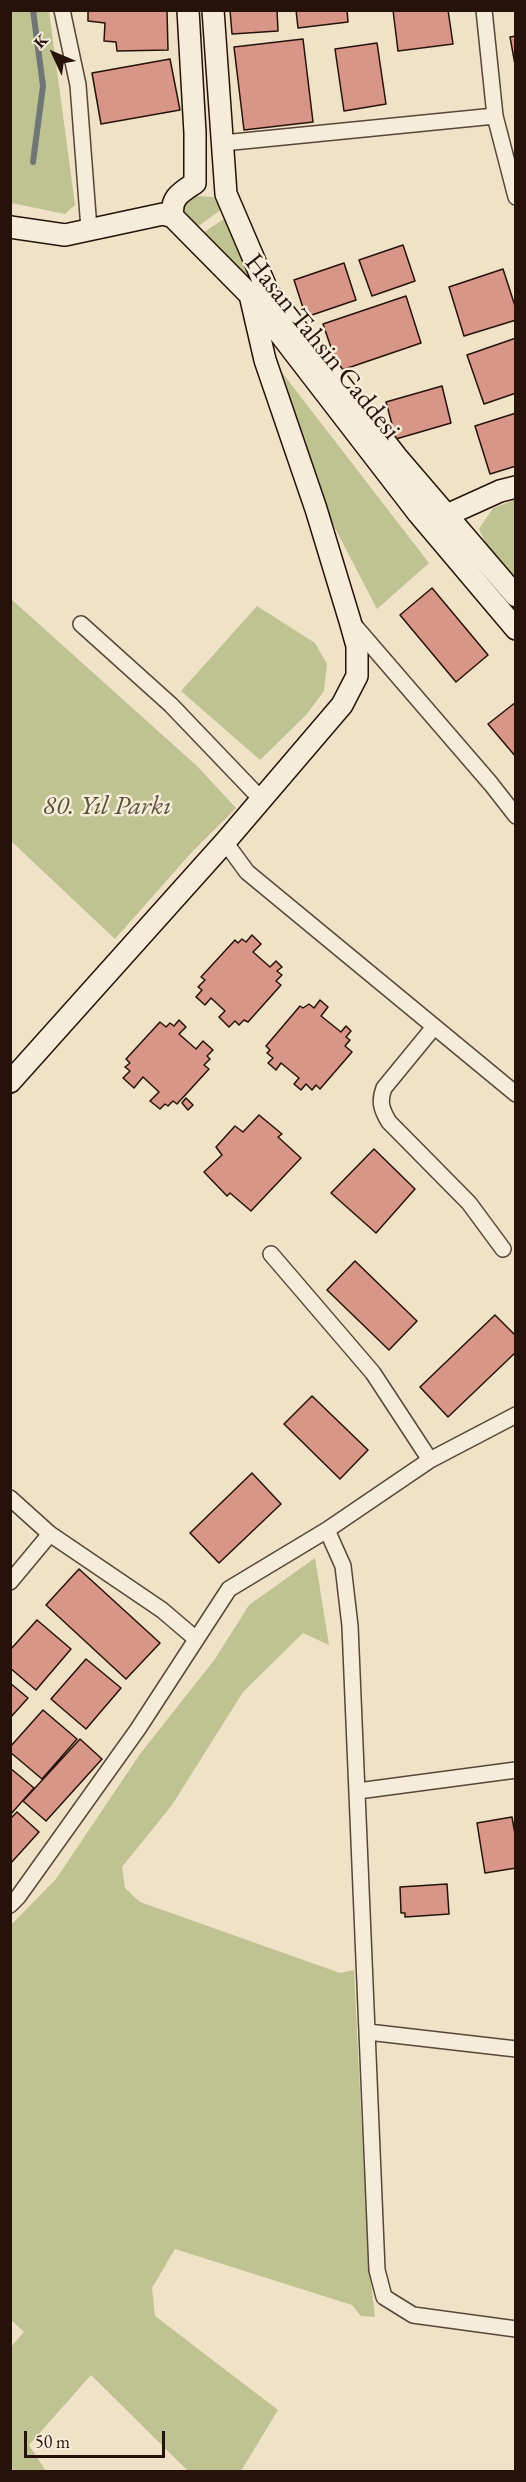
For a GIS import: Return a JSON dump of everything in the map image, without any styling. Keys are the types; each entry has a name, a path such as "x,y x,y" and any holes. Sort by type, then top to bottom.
{"main road":[{"path":"10,227 65,235 89,230 174,207 195,183 195,133 188,10"},
{"name":"Hasan Tahsin Caddesi","path":"213,10 226,194 256,286 418,513 516,628"},
{"path":"195,183 206,184 226,194"},
{"name":"Hasan Tahsin Caddesi","path":"174,207 274,302 396,456 516,596"},
{"path":"10,1082 225,842 260,798 342,705 357,676 357,645 316,509 265,360 256,286"},
{"path":"447,515 500,491 516,487"}],"street":[{"path":"62,10 78,84 89,230"},
{"path":"484,10 495,116 516,197"},
{"path":"223,143 495,116"},
{"path":"350,621 516,816"},
{"path":"81,624 171,705 260,798"},
{"path":"225,842 247,872 516,1094"},
{"path":"434,1027 384,1088 380,1099 383,1112 389,1122 469,1203 503,1249"},
{"path":"271,1254 373,1373 430,1460"},
{"path":"10,1905 138,1729 229,1589 327,1530 430,1460 516,1415"},
{"path":"10,1498 51,1534 162,1610 196,1639"},
{"path":"327,1530 343,1566 350,1626 377,2270 384,2297 413,2315 516,2330"},
{"path":"10,1582 51,1534"},
{"path":"358,1791 516,1770"},
{"path":"368,2032 516,2049"}],"green space":[{"path":"11,10 49,11 75,205 65,214 11,203"},
{"path":"195,196 213,197 222,209 193,230 183,222 183,205"},
{"path":"224,219 227,220 250,277 249,281 198,236"},
{"path":"277,366 429,563 377,609 323,505"},
{"path":"516,500 515,577 487,546 479,529 493,508"},
{"name":"80. Yıl Parkı","path":"11,599 197,766 236,808 191,853 115,939 11,841"},
{"path":"257,606 315,643 327,664 324,691 306,715 260,760 181,691"},
{"path":"315,1558 329,1645 303,1633 243,1692 172,1805 122,1867 125,1888 140,1902 340,1973 354,1970 368,2257 375,2317 361,2316 352,2305 175,2249 152,2288 155,2316 278,2410 241,2471 188,2471 91,2375 29,2445 46,2471 15,2471 10,2467 10,2348 24,2332 10,2319 11,1925 56,1879 140,1754 215,1659 249,1605"}],"building":[{"path":"88,10 167,10 168,50 117,51 116,42 104,41 105,23 88,21"},
{"path":"230,10 277,10 278,31 232,34"},
{"path":"296,10 347,10 348,22 298,28"},
{"path":"393,10 448,10 453,44 398,51"},
{"path":"516,36 516,70 510,37"},
{"path":"303,39 313,122 244,130 234,47"},
{"path":"377,43 386,104 344,111 335,49"},
{"path":"170,59 180,110 101,124 92,73"},
{"path":"403,245 415,281 372,296 359,260"},
{"path":"344,263 356,300 306,317 294,280"},
{"path":"503,269 516,309 516,320 464,336 449,287"},
{"path":"406,296 421,343 339,371 323,324"},
{"path":"516,338 516,393 484,404 467,355"},
{"path":"442,386 451,423 396,439 386,402"},
{"path":"516,413 516,466 490,474 475,426"},
{"path":"432,588 488,655 456,682 400,615"},
{"path":"516,702 516,757 488,724"},
{"path":"252,935 261,944 253,952 270,967 276,961 282,967 277,971 282,975 276,981 281,985 248,1022 244,1020 239,1025 235,1021 229,1027 219,1017 225,1011 211,998 205,1005 196,997 202,990 198,987 205,980 201,977 235,940 238,943 242,939 246,942"},
{"path":"320,1000 328,1007 321,1016 341,1032 346,1026 351,1031 346,1037 350,1040 345,1046 352,1052 320,1089 316,1085 312,1090 306,1084 301,1090 294,1084 299,1078 281,1063 276,1070 268,1063 273,1058 267,1053 270,1050 266,1046 300,1006 303,1008 309,1004 314,1008"},
{"path":"179,1020 186,1027 179,1034 196,1049 203,1041 213,1050 207,1056 210,1059 204,1065 209,1069 177,1104 173,1101 160,1109 150,1101 159,1092 143,1077 134,1088 123,1078 130,1071 125,1067 130,1063 126,1059 160,1022 166,1027 170,1023 174,1026"},
{"path":"186,1098 193,1105 188,1110 182,1103"},
{"path":"259,1115 282,1134 278,1137 301,1158 251,1211 230,1193 227,1196 204,1172 222,1155 216,1147 235,1126 243,1132"},
{"path":"374,1149 415,1189 376,1233 331,1193"},
{"path":"355,1261 417,1321 389,1350 327,1290"},
{"path":"495,1315 516,1336 516,1352 448,1417 420,1387"},
{"path":"312,1396 368,1450 340,1479 284,1424"},
{"path":"252,1473 281,1504 219,1563 190,1533"},
{"path":"79,1569 160,1643 126,1679 46,1605"},
{"path":"37,1620 71,1649 36,1690 10,1668 10,1650"},
{"path":"86,1659 121,1688 86,1729 51,1699"},
{"path":"10,1683 28,1698 10,1718"},
{"path":"43,1710 77,1739 42,1779 10,1752 10,1747"},
{"path":"80,1739 102,1759 46,1821 23,1801"},
{"path":"10,1768 34,1788 10,1815"},
{"path":"17,1812 39,1832 10,1864 10,1819"},
{"path":"512,1817 516,1840 516,1868 485,1873 477,1823"},
{"path":"447,1884 449,1914 405,1917 405,1913 401,1913 400,1887"}],"waterway":[{"path":"33,10 43,86 33,162"}]}
